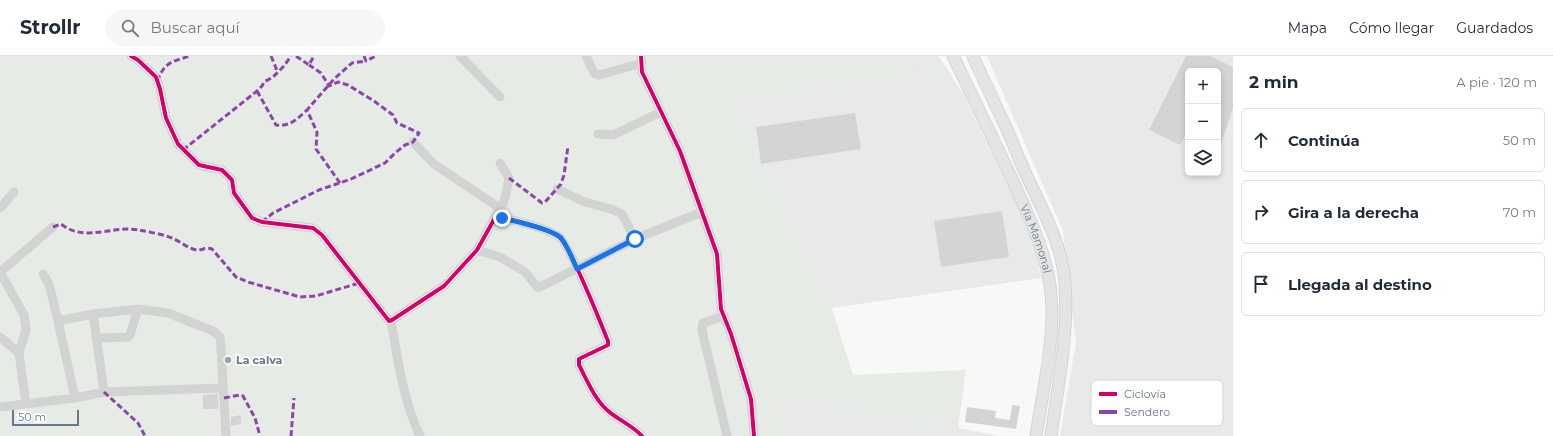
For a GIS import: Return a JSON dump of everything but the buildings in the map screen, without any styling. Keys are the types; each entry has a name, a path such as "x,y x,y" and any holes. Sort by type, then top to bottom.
{"main road":[{"name":"Vía Mamonal","path":"953,56 999,150 1035,229 1044,255 1050,285 1052,312 1048,353 1036,436"},
{"name":"Vía Mamonal","path":"973,56 1050,224 1058,249 1065,281 1066,311 1063,352 1050,436"}],"street":[{"path":"131,56 138,60 156,77 166,118 178,144 199,165 222,170 232,180 234,193 252,218 262,222 313,228 322,235 391,321 400,371 412,417 420,436"},
{"path":"460,56 500,97"},
{"path":"586,56 594,73 599,75 642,60 642,72 680,151 716,254 721,309 731,334 751,399 754,436"},
{"path":"598,134 612,135 661,112"},
{"path":"413,142 434,164 499,212 560,237 569,251 608,341 608,345 579,359 579,365 595,396 607,410 642,436"},
{"path":"391,321 444,286 477,250 499,212 507,192 509,178 500,163"},
{"path":"557,189 585,202 611,209 622,214 635,239"},
{"path":"0,208 14,192"},
{"path":"477,250 500,257 525,272 538,288 635,239 702,212"},
{"path":"26,404 19,353 26,330 24,315 0,272 53,227"},
{"path":"43,274 49,284 75,398"},
{"path":"58,321 93,314 138,309 168,313 213,331 220,337 226,436"},
{"path":"97,338 128,337 130,335 138,309"},
{"path":"93,314 104,392"},
{"path":"724,316 703,323 702,330 727,436"},
{"path":"0,336 19,353"},
{"path":"0,407 75,398 104,392 223,388"}],"shaded area":[{"path":"0,56 938,56 946,67 732,101 832,308 853,375 966,370 958,428 782,393 777,436 0,436"},
{"path":"987,56 1233,56 1233,436 1060,436 1076,343 1063,231"},
{"path":"946,67 964,96 1035,241 1041,278 832,308 732,101"},
{"path":"781,393 999,436 777,436"}],"marked path":[{"path":"157,81 166,66 189,56"},
{"path":"271,56 276,68 276,74"},
{"path":"183,150 257,91 264,82 273,77 284,66 291,56"},
{"path":"296,56 309,65 314,56"},
{"path":"364,56 366,61 376,56"},
{"path":"340,183 316,149 317,132 307,110 334,79 352,63 366,61"},
{"path":"262,222 273,213 319,190 351,179 385,163 405,145 413,142 419,133 397,123 393,115 348,85 338,82 329,86 321,73 309,65"},
{"path":"257,91 276,125 289,124 307,110"},
{"path":"509,178 542,203 545,202 561,184 564,175 568,146"},
{"path":"53,227 61,224 70,230 89,233 129,229 164,235 175,239 187,247 197,250 208,248 212,249 236,277 300,297 316,296 359,283"},
{"path":"104,392 138,423 145,436"},
{"path":"224,398 240,395 243,396 255,418 260,436"},
{"path":"291,436 294,398"}],"cycle path":[{"path":"131,56 138,60 156,77 166,118 178,144 199,165 222,170 232,180 234,193 252,218 262,222 313,228 322,235 389,321 444,286 477,250 496,216 536,226 558,236 577,267 608,341 608,345 579,359 579,365 591,389 602,405 611,414 642,436"},
{"path":"641,56 642,72 680,151 717,254 721,309 731,334 751,399 754,436"}],"place":[{"name":"La calva","path":"228,360"}],"route":[{"path":"502,218 538,227 560,237 569,251 577,269 635,239"}]}
